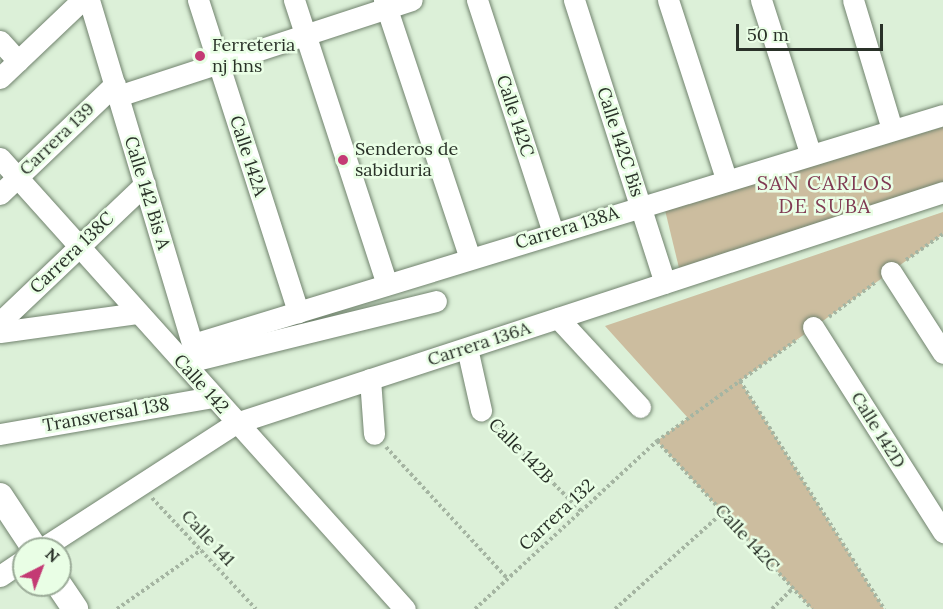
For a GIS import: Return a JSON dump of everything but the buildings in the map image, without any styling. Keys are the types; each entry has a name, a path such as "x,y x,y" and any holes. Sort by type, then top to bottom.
{"main road":[{"path":"0,496 28,537"}],"street":[{"path":"0,78 82,0"},
{"name":"Calle 142 Bis A","path":"89,0 208,392"},
{"name":"Calle 142A","path":"198,0 298,312"},
{"path":"294,0 387,284"},
{"name":"Carrera 139","path":"0,194 116,90 219,65 306,36 386,4 412,0"},
{"name":"Calle 142C","path":"477,0 553,233"},
{"name":"Calle 142C Bis","path":"574,0 665,283"},
{"path":"668,0 726,179"},
{"path":"761,0 810,153"},
{"path":"853,0 892,129"},
{"path":"386,4 470,258"},
{"path":"0,41 18,61"},
{"name":"Carrera 138A","path":"195,352 298,312 810,153 943,115"},
{"name":"Calle 142","path":"0,158 405,609"},
{"name":"Carrera 138C","path":"0,322 145,184"},
{"name":"Carrera 136A","path":"60,537 236,423 943,192"},
{"path":"891,272 943,353"},
{"path":"195,352 436,302"},
{"path":"0,332 137,313"},
{"path":"558,318 640,407"},
{"name":"Calle 142D","path":"813,327 943,532"},
{"name":"Calle 142B","path":"467,348 481,410"},
{"path":"370,379 374,434"},
{"name":"Transversal 138","path":"0,434 208,392"}],"path":[{"path":"740,381 884,609"},
{"name":"Calle 142B","path":"481,410 581,511"},
{"path":"374,434 508,579"},
{"name":"Carrera 132","path":"475,609 657,441"},
{"name":"Calle 142C","path":"657,441 812,609"},
{"name":"Calle 141","path":"140,485 256,609"},
{"path":"615,609 723,512"},
{"path":"117,609 201,550"},
{"path":"772,609 793,588"}],"shaded area":[{"path":"943,127 943,182 679,268 665,210"},
{"path":"943,212 943,234 740,381 884,609 812,609 657,441 688,418 605,326"}],"place":[{"name":"Ferreteria nj hns","path":"200,56"},
{"name":"Senderos de sabiduria","path":"343,160"}],"district":[{"name":"SAN CARLOS DE SUBA","path":"825,194"}]}
